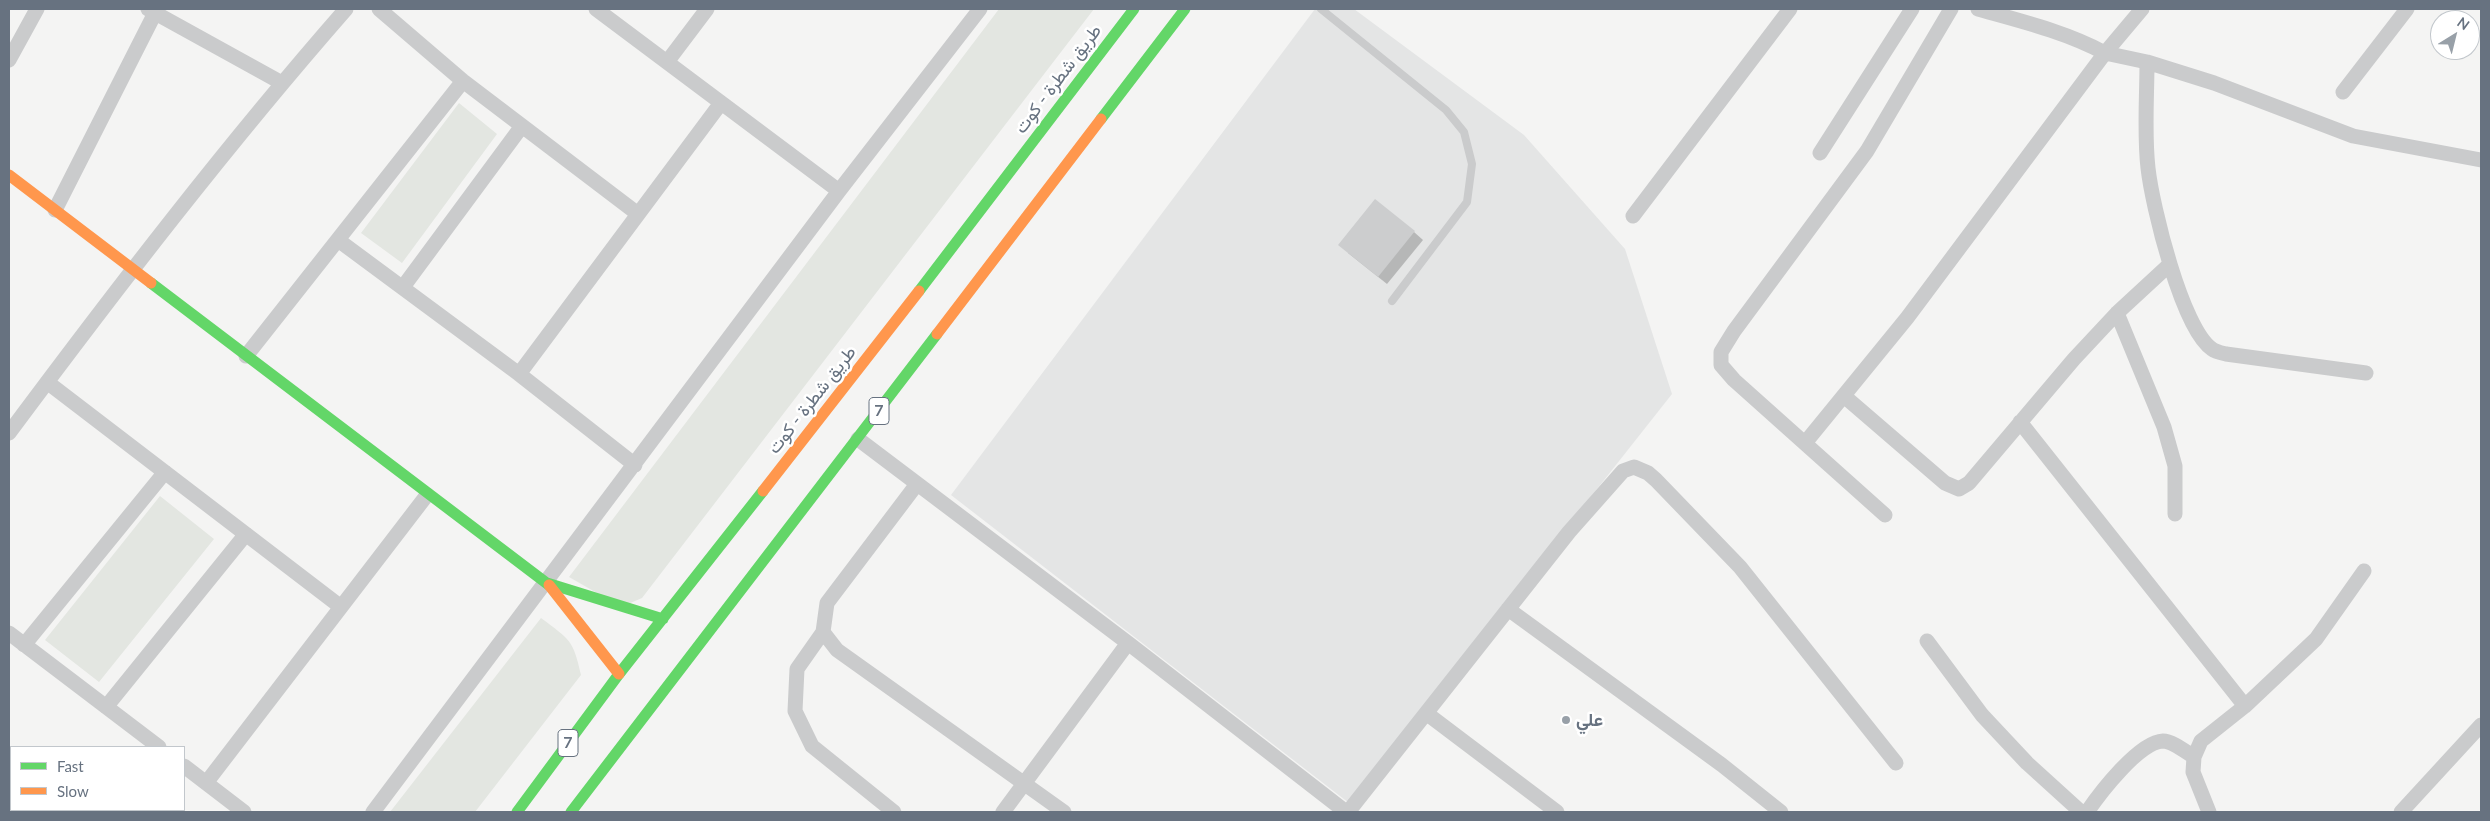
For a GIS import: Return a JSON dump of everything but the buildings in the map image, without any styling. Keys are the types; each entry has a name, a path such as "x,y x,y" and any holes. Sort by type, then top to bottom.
{"main road":[{"name":"طريق شطرة - كوت","path":"518,812 619,674 856,380 1134,9"},
{"name":"7","path":"571,812 671,678 885,404 1185,9"},
{"path":"9,175 427,494 547,583 619,674"},
{"path":"872,393 885,404"},
{"path":"547,583 663,619"}],"street":[{"path":"9,60 37,9"},
{"path":"9,432 132,268 282,83 346,9"},
{"path":"379,9 463,81 638,214"},
{"path":"596,9 839,191"},
{"path":"667,62 707,9"},
{"path":"373,812 547,583 839,191 980,9"},
{"path":"1632,216 1790,9"},
{"path":"1820,153 1912,9"},
{"path":"1886,515 1734,380 1721,365 1721,352 1734,331 1868,151 1951,9"},
{"path":"1978,9 2054,32 2087,44 2105,54 2147,62 2214,84 2353,136 2481,160"},
{"path":"1805,443 1907,318 2105,54 2142,9"},
{"path":"2343,92 2407,9"},
{"path":"55,210 152,11 282,83"},
{"path":"2147,62 2148,168 2161,237 2169,266 2196,330 2212,349 2226,354 2366,373"},
{"path":"246,356 463,81"},
{"path":"519,374 721,103"},
{"path":"403,287 522,126"},
{"path":"338,240 519,374 635,465"},
{"path":"1844,396 1944,483 1959,489 1970,483 2020,422 2117,313 2169,266"},
{"path":"2117,313 2164,427 2175,466 2175,514"},
{"path":"47,382 341,607"},
{"path":"2020,422 2245,706"},
{"path":"858,439 1128,643 1346,812 1569,532 1623,471 1634,467 1656,480 1740,567 1896,763"},
{"path":"24,645 165,472"},
{"path":"894,812 812,746 795,711 797,669 824,632 827,603 917,484"},
{"path":"206,783 427,494"},
{"path":"106,707 246,534"},
{"path":"2209,812 2193,772 2194,756 2202,741 2245,706 2316,639 2364,571"},
{"path":"1508,609 1722,765 1781,812"},
{"path":"824,632 837,650 1064,812"},
{"path":"9,633 158,746"},
{"path":"1927,641 1982,715 2027,763 2081,812"},
{"path":"1003,812 1128,643"},
{"path":"1426,713 1557,812"},
{"path":"2401,812 2481,725"},
{"path":"2087,812 2137,753 2150,743 2165,740 2194,756"},
{"path":"185,767 244,812"}],"lane":[{"path":"1321,9 1446,110 1464,132 1472,164 1466,202 1392,301"}],"shaded area":[{"path":"999,9 1094,9 642,598 628,604 604,597 569,577"},
{"path":"1315,9 1354,9 1524,135 1625,249 1672,394 1349,803 951,495"},
{"path":"459,103 497,134 402,263 361,233"},
{"path":"160,496 214,539 99,682 45,640"},
{"path":"541,618 569,641 581,675 475,812 390,812"}],"traffic: fast":[{"path":"919,291 1134,9"},
{"path":"1101,119 1185,9"},
{"path":"151,283 549,585"},
{"path":"571,812 937,334"},
{"path":"517,812 619,674 763,491"},
{"path":"547,583 663,619"}],"traffic: slow":[{"path":"937,334 1101,119"},
{"path":"9,175 151,283"},
{"path":"763,491 919,291"},
{"path":"549,585 619,674"}],"place":[{"name":"علي","path":"1566,720"}]}
